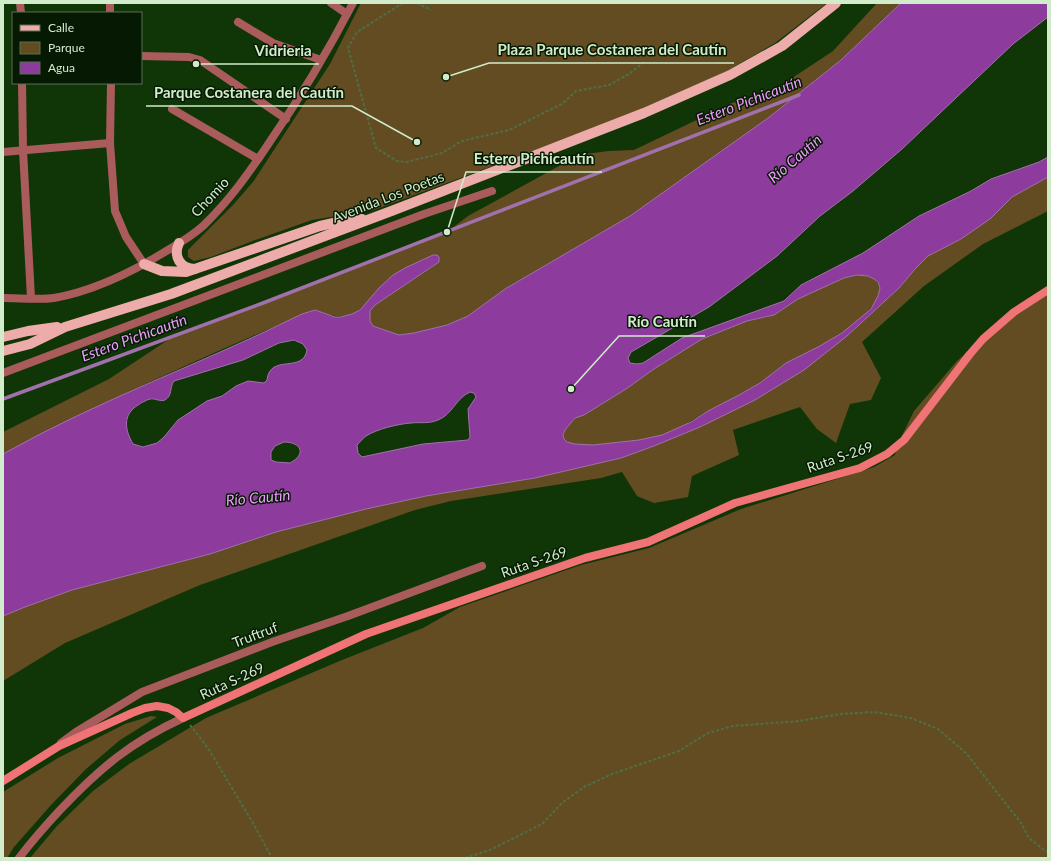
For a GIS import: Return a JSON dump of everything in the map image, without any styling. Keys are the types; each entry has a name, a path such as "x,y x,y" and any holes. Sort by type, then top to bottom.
{"main road":[{"name":"Avenida Los Poetas","path":"3,337 28,331 65,326 171,294 375,218 644,113 730,75 782,46 836,3"},
{"path":"144,264 153,269 170,273 186,272 320,226 347,220 375,218"},
{"path":"179,243 176,252 179,261 187,268 197,269"},
{"name":"Ruta S-269","path":"183,718 366,634 585,558 648,542 735,503 860,468 877,460 904,440 983,339 1014,312 1048,290"},
{"name":"Avenida Los Poetas","path":"3,351 30,344 65,326"},
{"name":"Truftruf","path":"3,781 48,753 132,712 157,706 168,708 183,718"}],"street":[{"path":"331,3 347,14"},
{"name":"Chomio","path":"3,298 53,298 73,294 144,264 202,227 241,184 286,119 334,39 353,3"},
{"path":"238,22 273,43 321,60"},
{"path":"142,56 189,57 200,60 286,119"},
{"path":"22,84 23,150 31,298"},
{"path":"111,84 110,143 115,211 126,237 144,264"},
{"path":"172,109 258,159"},
{"path":"3,152 110,143"},
{"path":"3,373 424,214 492,191"},
{"name":"Truftruf","path":"48,753 76,732 142,692 272,642 348,616 482,566"},
{"name":"Ruta S-269","path":"19,858 41,831 101,769 133,744 183,718"}],"path":[{"path":"403,3 357,32 348,48 376,148 397,161 407,162 442,153 462,141 508,130 562,104 576,91 609,85 629,74 644,62"},
{"path":"417,3 431,10"},
{"path":"465,858 490,850 542,824 562,803 584,787 612,774 679,750 708,733 733,726 799,721 840,714 874,712 911,718 938,729 966,753 1021,823 1030,838 1048,852"},
{"path":"183,718 193,728 208,748 253,822 272,858"}],"green space":[{"path":"361,3 827,3 775,43 727,71 662,103 374,210 312,220 211,257 194,261 188,257 188,250 233,205 253,182 330,64"},
{"path":"877,3 901,3 841,60 768,118 630,216 505,289 468,316 447,325 399,335 373,326 370,321 370,311 375,305 435,265 367,303 355,313 336,316 315,310 236,343 158,379 3,454 3,432 109,379 174,336 447,232 468,216 570,160 585,154 634,150 732,103 771,92 833,51"},
{"path":"1048,177 1048,211 983,244 924,286 862,342 881,378 871,400 850,404 836,443 817,429 800,407 733,430 739,455 692,476 688,497 654,503 637,496 622,472 601,478 451,501 415,510 200,585 65,643 3,681 3,616 25,607 72,590 210,554 276,532 366,509 426,496 535,478 621,458 700,427 847,336 899,288 928,256 961,239 990,219 1012,197"},
{"path":"857,275 871,278 879,285 879,295 866,314 832,340 797,357 782,366 762,382 746,391 668,433 644,440 583,445 573,444 564,439 563,437 565,430 575,418 584,415 626,389 654,369 702,339 747,321 768,317 779,312 798,299 844,278"},
{"path":"1048,287 1048,858 30,858 57,826 93,791 129,764 206,718 342,660 423,628 460,607 581,565 649,548 741,509 874,467 895,455 896,448 914,411 957,361 1011,311"},
{"path":"151,716 157,717 120,740 86,769 51,805 14,847 7,858 3,858 3,792 58,758 125,724"}],"water":[{"path":"901,3 1048,3 1048,17 1013,44 902,149 853,191 820,216 777,256 709,307 631,352 628,358 630,363 643,363 682,338 784,301 801,285 863,253 919,216 971,191 991,179 1039,162 1048,157 1048,177 1012,197 990,219 961,239 928,256 899,288 847,336 804,370 755,400 700,427 621,458 535,478 426,496 366,509 276,532 210,554 72,590 3,616 3,454 76,416 302,314 315,310 335,317 352,314 360,310 379,288 393,275 433,255 437,255 439,257 439,262 375,305 370,311 370,321 373,326 399,335 447,325 468,316 505,289 630,216 768,118 841,60","holes":["857,275 868,276 878,282 880,288 878,296 871,309 842,333 786,363 760,383 708,411 691,422 662,435 639,440 593,445 575,444 567,442 564,439 563,435 565,430 575,418 584,415 626,389 654,369 702,339 747,321 774,315 798,299 844,278","294,340 303,344 307,350 304,357 299,361 274,367 269,372 267,380 264,383 248,381 236,386 222,396 207,401 178,420 157,443 143,447 133,444 128,433 126,423 129,413 138,405 150,399 161,401 165,400 170,394 174,381 243,360 279,343","470,392 474,393 476,397 468,409 470,437 468,440 423,444 362,457 358,453 357,445 371,433 400,424 428,422 443,418 465,395","284,442 294,444 300,449 299,456 290,463 271,460 271,452 275,446"]}],"waterway":[{"name":"Estero Pichicautín","path":"3,399 263,303 799,95"}],"place":[{"name":"Vidrieria","path":"196,64"},
{"name":"Plaza Parque Costanera del Cautín","path":"446,77"},
{"name":"Parque Costanera del Cautín","path":"417,142"},
{"name":"Estero Pichicautín","path":"447,232"},
{"name":"Río Cautín","path":"571,389"}]}
